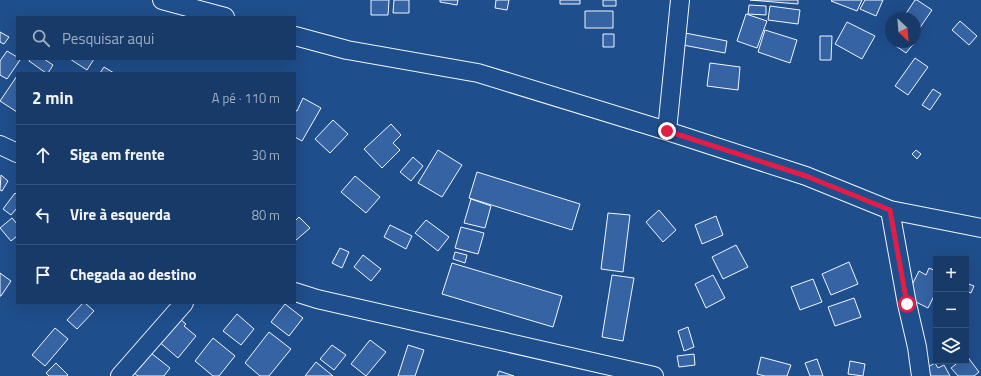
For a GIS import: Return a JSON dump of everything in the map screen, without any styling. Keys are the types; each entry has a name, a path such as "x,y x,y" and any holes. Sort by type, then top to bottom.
{"street":[{"path":"162,0 221,16"},
{"path":"667,131 680,0"},
{"path":"296,36 348,50 478,73 667,131 806,176 890,210 981,228"},
{"path":"0,145 16,153"},
{"path":"890,210 907,304 917,347 921,376"},
{"path":"296,292 317,299 654,376"},
{"path":"120,376 183,304"}],"building":[{"path":"371,0 389,0 388,15 371,15"},
{"path":"394,0 409,0 409,13 393,13"},
{"path":"440,0 458,0 457,5 440,2"},
{"path":"496,0 509,0 507,10 495,8"},
{"path":"560,0 580,0 580,4 560,4"},
{"path":"603,0 616,0 616,6 603,6"},
{"path":"750,0 798,0 798,4"},
{"path":"862,0 857,11 831,1"},
{"path":"865,0 883,0 876,16 860,9"},
{"path":"915,0 932,10 921,26 921,12 907,12"},
{"path":"749,5 766,6 766,15 748,14"},
{"path":"770,6 800,10 798,24 768,20"},
{"path":"585,11 613,11 613,28 585,28"},
{"path":"746,14 767,21 757,48 737,41"},
{"path":"960,21 977,36 969,45 952,30"},
{"path":"847,22 875,36 862,59 835,44"},
{"path":"765,30 797,40 790,63 758,52"},
{"path":"0,32 9,37 4,44 0,42"},
{"path":"685,33 727,41 725,53 683,45"},
{"path":"603,34 614,34 614,47 603,47"},
{"path":"820,36 832,36 831,60 820,60"},
{"path":"899,48 910,48 906,53"},
{"path":"7,51 16,56 16,60 20,60 7,79 0,75 0,61"},
{"path":"915,58 928,67 908,95 895,86"},
{"path":"46,60 53,65 49,72 45,72 29,61"},
{"path":"72,60 93,60 87,70"},
{"path":"710,63 740,67 738,90 707,86"},
{"path":"104,67 112,72 101,72"},
{"path":"16,77 16,111 0,101"},
{"path":"933,89 941,94 930,110 922,105"},
{"path":"303,98 321,108 302,141 296,138 297,111"},
{"path":"333,120 348,134 330,153 315,139"},
{"path":"391,124 401,135 393,143 400,150 382,168 364,149"},
{"path":"438,150 462,165 442,197 418,183"},
{"path":"916,150 921,154 917,159 912,154"},
{"path":"413,157 423,166 411,181 400,172"},
{"path":"477,172 580,204 572,230 469,198"},
{"path":"1,175 8,181 2,191 0,190"},
{"path":"355,176 380,197 366,213 341,192"},
{"path":"15,193 16,209 11,215 3,209"},
{"path":"471,199 491,206 485,228 464,223"},
{"path":"659,210 676,230 663,242 646,222"},
{"path":"608,213 630,215 623,272 601,269"},
{"path":"716,216 723,235 702,244 695,225"},
{"path":"299,217 310,228 296,240 296,220"},
{"path":"12,218 16,223 16,237 11,241 0,228"},
{"path":"426,220 449,237 438,251 415,233"},
{"path":"390,225 412,236 406,249 384,237"},
{"path":"461,227 484,233 478,254 455,248"},
{"path":"736,245 748,267 723,279 712,257"},
{"path":"340,248 349,252 342,268 332,263"},
{"path":"455,252 467,255 465,263 453,259"},
{"path":"363,255 381,269 371,281 354,267"},
{"path":"849,262 858,284 831,295 822,274"},
{"path":"452,263 562,296 553,327 442,294"},
{"path":"929,268 933,270 933,298 928,308 906,297 919,271 926,275"},
{"path":"0,273 11,281 1,296 0,296"},
{"path":"612,275 634,278 623,341 602,337"},
{"path":"713,275 725,298 706,308 695,284"},
{"path":"813,279 822,302 800,310 791,287"},
{"path":"969,284 974,286 971,293 969,292"},
{"path":"854,298 861,317 835,326 828,307"},
{"path":"82,304 86,304 94,311 77,329 67,320"},
{"path":"285,304 303,318 289,336 271,322"},
{"path":"237,314 254,329 241,345 223,331"},
{"path":"176,316 186,324 184,326 196,336 178,358 157,340"},
{"path":"688,327 694,347 684,351 678,331"},
{"path":"55,328 68,339 45,366 32,355"},
{"path":"269,332 291,349 269,376 260,376 245,363"},
{"path":"213,338 235,356 219,376 213,376 195,361"},
{"path":"370,340 386,352 366,376 351,364"},
{"path":"332,345 346,355 334,370 320,359"},
{"path":"408,345 424,350 415,376 398,376"},
{"path":"151,353 170,368 164,376 138,376 134,373"},
{"path":"694,354 695,365 679,367 677,356"},
{"path":"761,357 791,365 787,376 765,376 757,374"},
{"path":"817,359 823,376 810,376 805,363"},
{"path":"969,359 979,372 974,376 958,376 951,368 956,364 969,364"},
{"path":"850,361 865,364 863,376 848,374"},
{"path":"316,362 333,376 305,376"},
{"path":"56,363 68,375 67,376 49,376 46,373"},
{"path":"933,364 936,364 938,368 944,365 950,376 924,376 921,371"},
{"path":"499,371 514,376 497,376"}],"route":[{"path":"667,131 806,176 890,210 907,304"}]}
